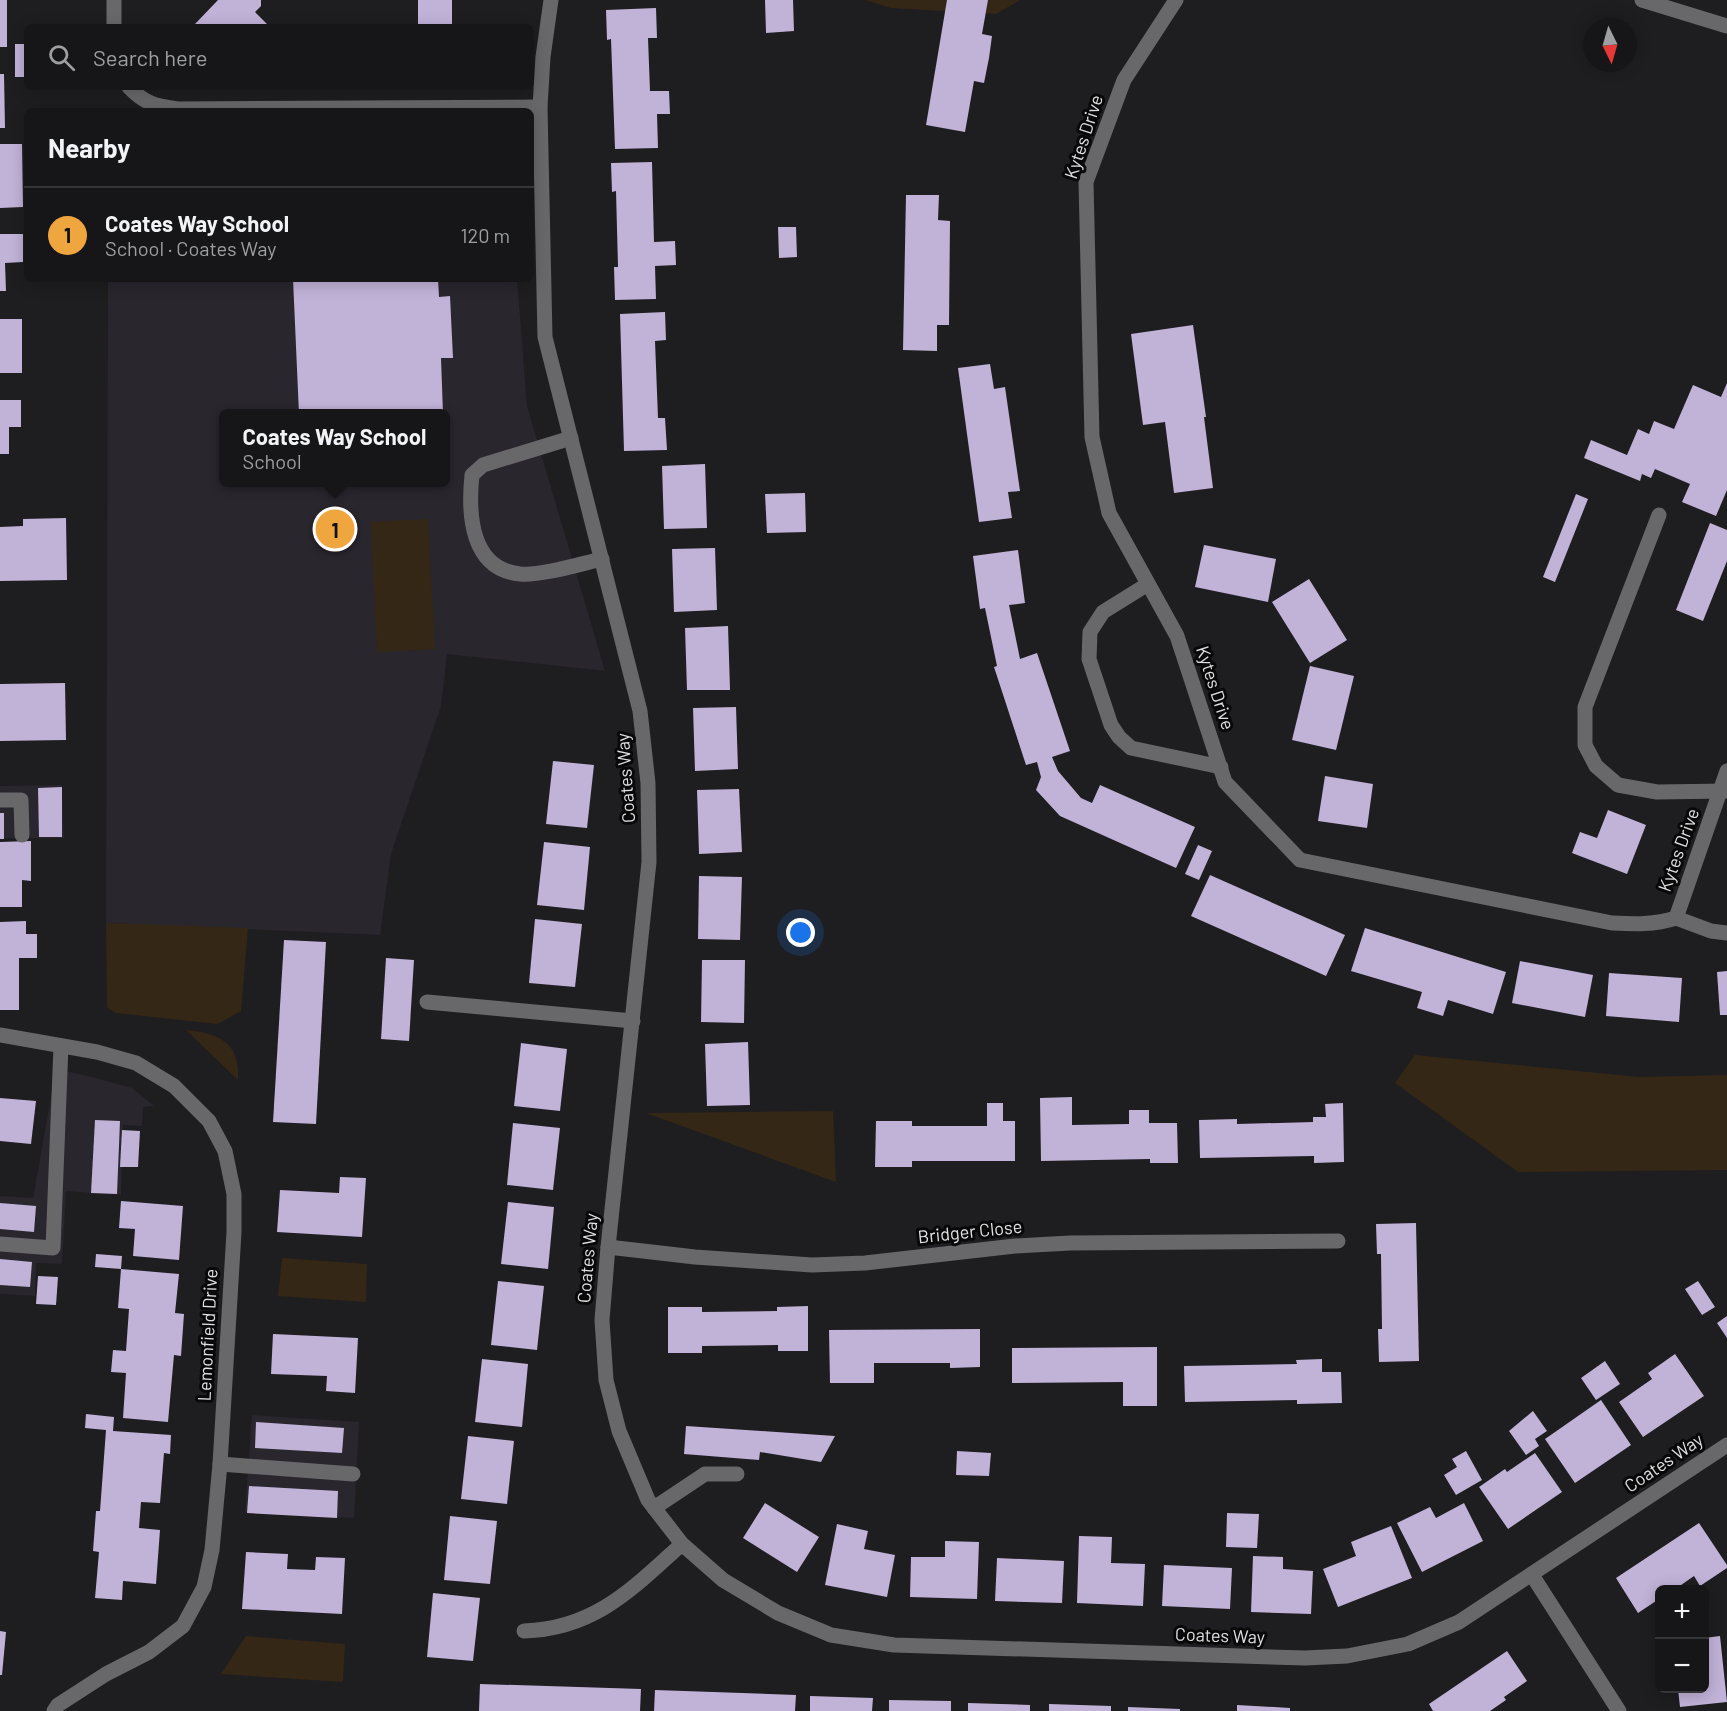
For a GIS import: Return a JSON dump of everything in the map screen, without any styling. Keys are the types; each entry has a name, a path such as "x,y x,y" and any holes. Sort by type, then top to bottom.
{"street":[{"path":"114,0 114,24"},
{"name":"Coates Way","path":"550,0 540,107 545,337 640,711 648,783 649,862 602,1320 606,1380 619,1431 648,1500 682,1544 723,1580 778,1613 831,1635 894,1645 917,1646 1305,1658 1347,1656 1408,1644 1459,1622 1727,1445"},
{"name":"Kytes Drive","path":"1176,0 1124,80 1086,182 1092,437 1109,513 1177,636 1225,782 1300,860 1612,923 1640,925 1660,923 1676,918 1724,790 1727,771"},
{"path":"1642,0 1727,26"},
{"path":"132,90 140,99 157,106 171,108"},
{"path":"359,108 540,107"},
{"path":"571,438 483,465 472,475 472,516 475,538 488,561 500,569 520,574 602,559"},
{"path":"1659,515 1585,707 1585,745 1596,766 1618,785 1657,792 1724,790"},
{"path":"1148,584 1103,612 1090,632 1089,659 1111,725 1119,737 1131,748 1221,767"},
{"path":"0,800 21,800 21,835"},
{"path":"1676,918 1711,931 1727,933"},
{"path":"428,1002 633,1020"},
{"name":"Lemonfield Drive","path":"0,1035 97,1052 136,1063 174,1086 209,1121 225,1151 234,1194 234,1232 220,1464 212,1550 204,1587 183,1626 149,1652 106,1674 58,1705 54,1711"},
{"path":"0,1244 53,1248 61,1046"},
{"name":"Bridger Close","path":"608,1247 695,1257 812,1264 865,1263 1015,1246 1070,1243 1338,1241"},
{"path":"220,1464 353,1474"},
{"path":"654,1508 705,1474 737,1474"},
{"path":"524,1631 544,1631 577,1622 615,1603 682,1544"},
{"path":"1532,1575 1619,1711"}],"shaded area":[{"path":"865,0 1020,0 996,14 891,8"},
{"path":"108,282 517,282 527,406 605,671 447,654 441,706 391,854 380,935 106,923"},
{"path":"428,519 435,649 377,652 371,522"},
{"path":"62,785 64,838 0,838 0,786"},
{"path":"106,923 248,928 241,1011 218,1024 116,1013 107,1007"},
{"path":"186,1030 209,1034 226,1042 236,1057 238,1080"},
{"path":"1415,1055 1640,1077 1727,1075 1727,1170 1518,1172 1395,1083"},
{"path":"56,1069 132,1088 154,1106 143,1107 142,1126 123,1125 121,1195 66,1191 62,1264 36,1263 35,1296 0,1294 0,1196 33,1198"},
{"path":"833,1111 836,1182 646,1113"},
{"path":"282,1258 367,1264 366,1302 278,1296"},
{"path":"252,1415 359,1422 354,1518 245,1512"},
{"path":"246,1636 345,1644 343,1682 221,1674"}],"building":[{"path":"0,0 7,0 7,47 0,47"},
{"path":"218,0 261,0 261,6 255,12 267,24 195,24"},
{"path":"418,0 452,0 452,24 418,24"},
{"path":"765,0 793,0 794,31 766,33"},
{"path":"947,0 988,0 982,34 992,36 989,58 984,83 974,81 965,132 926,125"},
{"path":"656,8 657,38 648,38 650,91 669,91 670,114 657,114 658,148 615,149 611,39 607,40 606,10"},
{"path":"15,44 24,44 24,77 15,77"},
{"path":"0,74 4,74 5,128 0,128"},
{"path":"0,144 22,144 23,207 0,208"},
{"path":"652,162 654,242 675,241 676,265 655,266 656,299 615,300 614,267 618,267 616,191 612,192 611,163"},
{"path":"906,195 939,195 938,220 950,221 949,325 937,325 937,351 903,350"},
{"path":"778,227 796,227 797,257 779,258"},
{"path":"0,234 23,234 23,262 5,263 6,291 0,291"},
{"path":"293,282 438,282 439,297 450,296 453,358 441,358 443,409 299,409"},
{"path":"665,312 666,340 655,341 658,418 665,418 667,450 624,451 620,314"},
{"path":"0,319 22,319 22,373 0,373"},
{"path":"1193,325 1213,488 1174,493 1165,422 1143,425 1131,334"},
{"path":"990,364 994,389 1005,387 1020,491 1008,492 1012,518 979,522 958,368"},
{"path":"1727,383 1727,490 1716,516 1682,502 1690,484 1655,469 1651,478 1642,474 1640,481 1584,458 1591,440 1627,455 1638,429 1649,434 1654,421 1674,429 1693,385 1721,397"},
{"path":"0,400 21,400 21,427 9,427 9,454 0,454"},
{"path":"705,464 707,528 664,529 662,466"},
{"path":"805,493 806,532 767,533 765,494"},
{"path":"1576,494 1588,499 1555,582 1543,577"},
{"path":"66,518 67,580 0,581 0,527 23,526 23,519"},
{"path":"1710,523 1727,530 1727,561 1703,621 1676,610"},
{"path":"1204,545 1276,559 1268,602 1195,587"},
{"path":"715,548 717,610 674,612 672,549"},
{"path":"1018,550 1025,603 1009,605 1020,659 1037,653 1070,751 1052,757 1058,771 1081,798 1092,803 1100,785 1195,827 1176,868 1060,816 1036,790 1041,777 1037,762 1026,765 994,667 997,666 985,608 980,609 973,556"},
{"path":"1309,579 1347,640 1310,663 1272,602"},
{"path":"728,626 730,690 687,690 685,628"},
{"path":"1310,666 1354,676 1336,750 1292,740"},
{"path":"65,683 66,740 0,741 0,684"},
{"path":"736,707 738,769 695,771 693,708"},
{"path":"553,761 594,765 587,828 546,824"},
{"path":"1325,776 1373,784 1367,828 1318,821"},
{"path":"62,787 62,837 39,837 38,788"},
{"path":"739,789 742,852 699,854 697,790"},
{"path":"1608,810 1646,825 1627,874 1572,853 1580,832 1597,838"},
{"path":"0,813 4,813 4,839 0,839"},
{"path":"31,841 31,881 22,880 22,907 0,907 0,842"},
{"path":"544,842 590,847 584,910 537,905"},
{"path":"1198,845 1212,851 1199,880 1185,874"},
{"path":"1210,875 1345,935 1326,976 1191,916"},
{"path":"699,876 742,877 740,940 698,939"},
{"path":"535,919 582,924 575,987 529,983"},
{"path":"26,921 26,934 37,934 37,958 19,958 19,1010 0,1010 0,922"},
{"path":"1365,928 1506,972 1493,1014 1448,1000 1443,1016 1417,1008 1422,992 1351,971"},
{"path":"284,940 326,942 316,1124 273,1122"},
{"path":"386,958 414,960 409,1041 381,1039"},
{"path":"702,960 745,960 744,1023 701,1022"},
{"path":"1520,961 1593,975 1585,1017 1512,1003"},
{"path":"1727,971 1727,1015 1720,1015 1717,972"},
{"path":"1609,973 1682,978 1679,1022 1606,1016"},
{"path":"748,1042 750,1105 707,1106 705,1044"},
{"path":"521,1043 567,1049 560,1111 514,1106"},
{"path":"1072,1097 1072,1125 1129,1124 1129,1110 1149,1110 1149,1123 1177,1123 1178,1163 1150,1163 1150,1159 1041,1161 1040,1098"},
{"path":"0,1098 36,1101 31,1144 0,1141"},
{"path":"987,1103 1003,1103 1003,1121 1015,1121 1015,1161 912,1161 912,1167 875,1167 876,1121 912,1121 912,1126 987,1126"},
{"path":"1343,1103 1344,1162 1314,1163 1314,1156 1200,1158 1199,1120 1237,1119 1237,1124 1313,1122 1313,1117 1326,1117 1325,1104"},
{"path":"95,1120 120,1121 117,1194 91,1193"},
{"path":"513,1123 560,1128 553,1190 507,1185"},
{"path":"122,1130 140,1131 138,1167 120,1167"},
{"path":"340,1177 366,1178 362,1237 277,1232 280,1190 339,1193"},
{"path":"121,1201 183,1206 179,1260 133,1256 135,1229 119,1228"},
{"path":"508,1202 554,1207 548,1269 501,1264"},
{"path":"0,1203 36,1206 34,1232 0,1229"},
{"path":"1416,1223 1419,1361 1379,1362 1378,1329 1382,1329 1381,1254 1377,1254 1376,1224"},
{"path":"96,1254 122,1256 121,1269 95,1267"},
{"path":"0,1259 32,1262 30,1287 0,1285"},
{"path":"121,1269 179,1274 175,1313 184,1314 181,1356 174,1355 168,1422 123,1418 126,1373 111,1372 113,1350 126,1351 129,1309 118,1308"},
{"path":"38,1276 58,1277 56,1305 36,1304"},
{"path":"498,1281 544,1286 537,1350 491,1345"},
{"path":"1698,1281 1715,1307 1702,1315 1685,1289"},
{"path":"808,1306 808,1351 778,1351 778,1345 702,1346 702,1353 668,1353 668,1307 702,1307 702,1312 777,1311 777,1307"},
{"path":"1727,1316 1727,1338 1717,1323"},
{"path":"980,1329 980,1367 950,1368 950,1363 874,1363 874,1383 830,1383 829,1330"},
{"path":"273,1334 358,1338 355,1393 326,1391 327,1376 271,1374"},
{"path":"1157,1347 1157,1406 1123,1406 1123,1382 1012,1383 1012,1348"},
{"path":"1675,1354 1704,1396 1643,1437 1619,1402 1652,1379 1648,1373"},
{"path":"482,1359 528,1364 522,1427 475,1422"},
{"path":"1322,1359 1322,1372 1341,1372 1342,1403 1297,1404 1297,1400 1185,1402 1184,1366 1297,1364 1296,1360"},
{"path":"1605,1361 1620,1384 1596,1400 1581,1378"},
{"path":"1601,1400 1631,1445 1575,1483 1545,1439"},
{"path":"1533,1411 1547,1431 1535,1439 1539,1446 1526,1455 1509,1431"},
{"path":"86,1414 114,1417 113,1431 171,1435 170,1454 164,1453 160,1503 141,1502 139,1528 160,1530 156,1584 123,1581 122,1600 95,1598 99,1552 93,1551 96,1511 100,1511 106,1430 85,1428"},
{"path":"256,1422 344,1428 342,1453 255,1448"},
{"path":"686,1426 835,1436 821,1462 760,1452 759,1460 684,1454"},
{"path":"468,1436 514,1441 507,1504 461,1499"},
{"path":"957,1451 991,1453 989,1476 956,1475"},
{"path":"1466,1451 1482,1480 1456,1495 1444,1475 1457,1467 1452,1459"},
{"path":"1535,1453 1562,1492 1508,1529 1479,1487 1505,1469 1507,1472"},
{"path":"249,1486 338,1491 337,1518 247,1513"},
{"path":"765,1503 819,1537 797,1572 743,1538"},
{"path":"1464,1503 1483,1541 1422,1572 1397,1523 1430,1507 1436,1518"},
{"path":"1227,1513 1259,1514 1257,1548 1226,1547"},
{"path":"450,1516 497,1521 490,1584 444,1580"},
{"path":"1699,1523 1727,1565 1727,1568 1702,1585 1694,1576 1681,1585 1655,1585 1655,1602 1638,1613 1616,1578"},
{"path":"837,1524 868,1531 864,1549 895,1555 887,1597 825,1585"},
{"path":"1391,1526 1412,1578 1338,1607 1323,1569 1356,1556 1351,1542"},
{"path":"1079,1536 1112,1537 1111,1563 1145,1564 1143,1606 1077,1603"},
{"path":"945,1541 979,1542 977,1599 910,1597 911,1557 945,1557"},
{"path":"246,1552 288,1554 287,1569 315,1570 316,1557 345,1558 342,1614 242,1609"},
{"path":"1253,1556 1283,1557 1283,1569 1313,1571 1311,1614 1251,1612"},
{"path":"997,1558 1064,1561 1062,1603 995,1601"},
{"path":"1164,1565 1232,1568 1230,1609 1162,1606"},
{"path":"433,1593 480,1598 473,1661 427,1657"},
{"path":"0,1631 6,1632 2,1675 0,1675"},
{"path":"1720,1636 1727,1702 1680,1707 1678,1693 1709,1693 1709,1637"},
{"path":"1507,1651 1527,1681 1504,1697 1506,1700 1490,1711 1433,1711 1429,1704"},
{"path":"480,1684 641,1689 640,1711 479,1711"},
{"path":"655,1690 796,1695 795,1711 654,1711"},
{"path":"810,1696 873,1698 872,1711 810,1711"},
{"path":"889,1700 951,1701 951,1711 889,1711"},
{"path":"968,1703 1030,1705 1030,1711 968,1711"},
{"path":"1049,1704 1111,1706 1111,1711 1049,1711"},
{"path":"1237,1705 1290,1708 1290,1711 1237,1711"},
{"path":"1128,1707 1180,1709 1180,1711 1128,1711"}],"place":[{"name":"Coates Way School","path":"335,529"}]}
